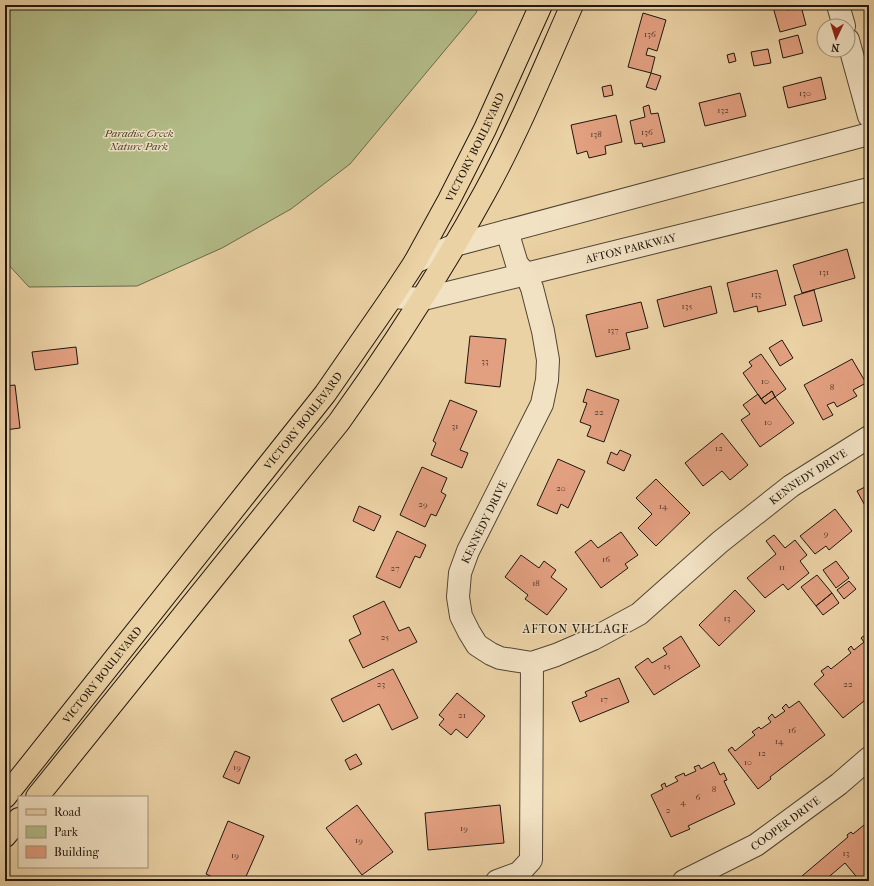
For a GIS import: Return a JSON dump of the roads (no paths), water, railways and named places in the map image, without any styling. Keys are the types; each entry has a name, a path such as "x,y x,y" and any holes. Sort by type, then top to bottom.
{"main road":[{"name":"VICTORY BOULEVARD","path":"5,797 325,394 392,297 415,262 449,200 485,129 541,5"},
{"path":"38,796 339,422 380,366 423,299 486,191 518,126 572,5"},
{"path":"5,836 18,820"}],"street":[{"path":"838,5 842,18"},
{"path":"853,58 869,116"},
{"path":"415,262 455,245 869,134"},
{"name":"AFTON PARKWAY","path":"392,297 423,299 869,189"},
{"name":"KENNEDY DRIVE","path":"507,231 517,264 526,274 532,288 543,331 548,360 547,380 542,404 468,551 460,573 458,597 461,616 477,645 500,658 532,663 556,656 639,614 720,542 791,486 869,437"},
{"path":"497,881 519,874 531,860 532,663"},
{"name":"COOPER DRIVE","path":"688,879 756,845 839,784 869,758"}],"district":[{"name":"AFTON VILLAGE","path":"576,629"}],"park label":[{"name":"Paradise Creek Nature Park","path":"139,139"}]}
